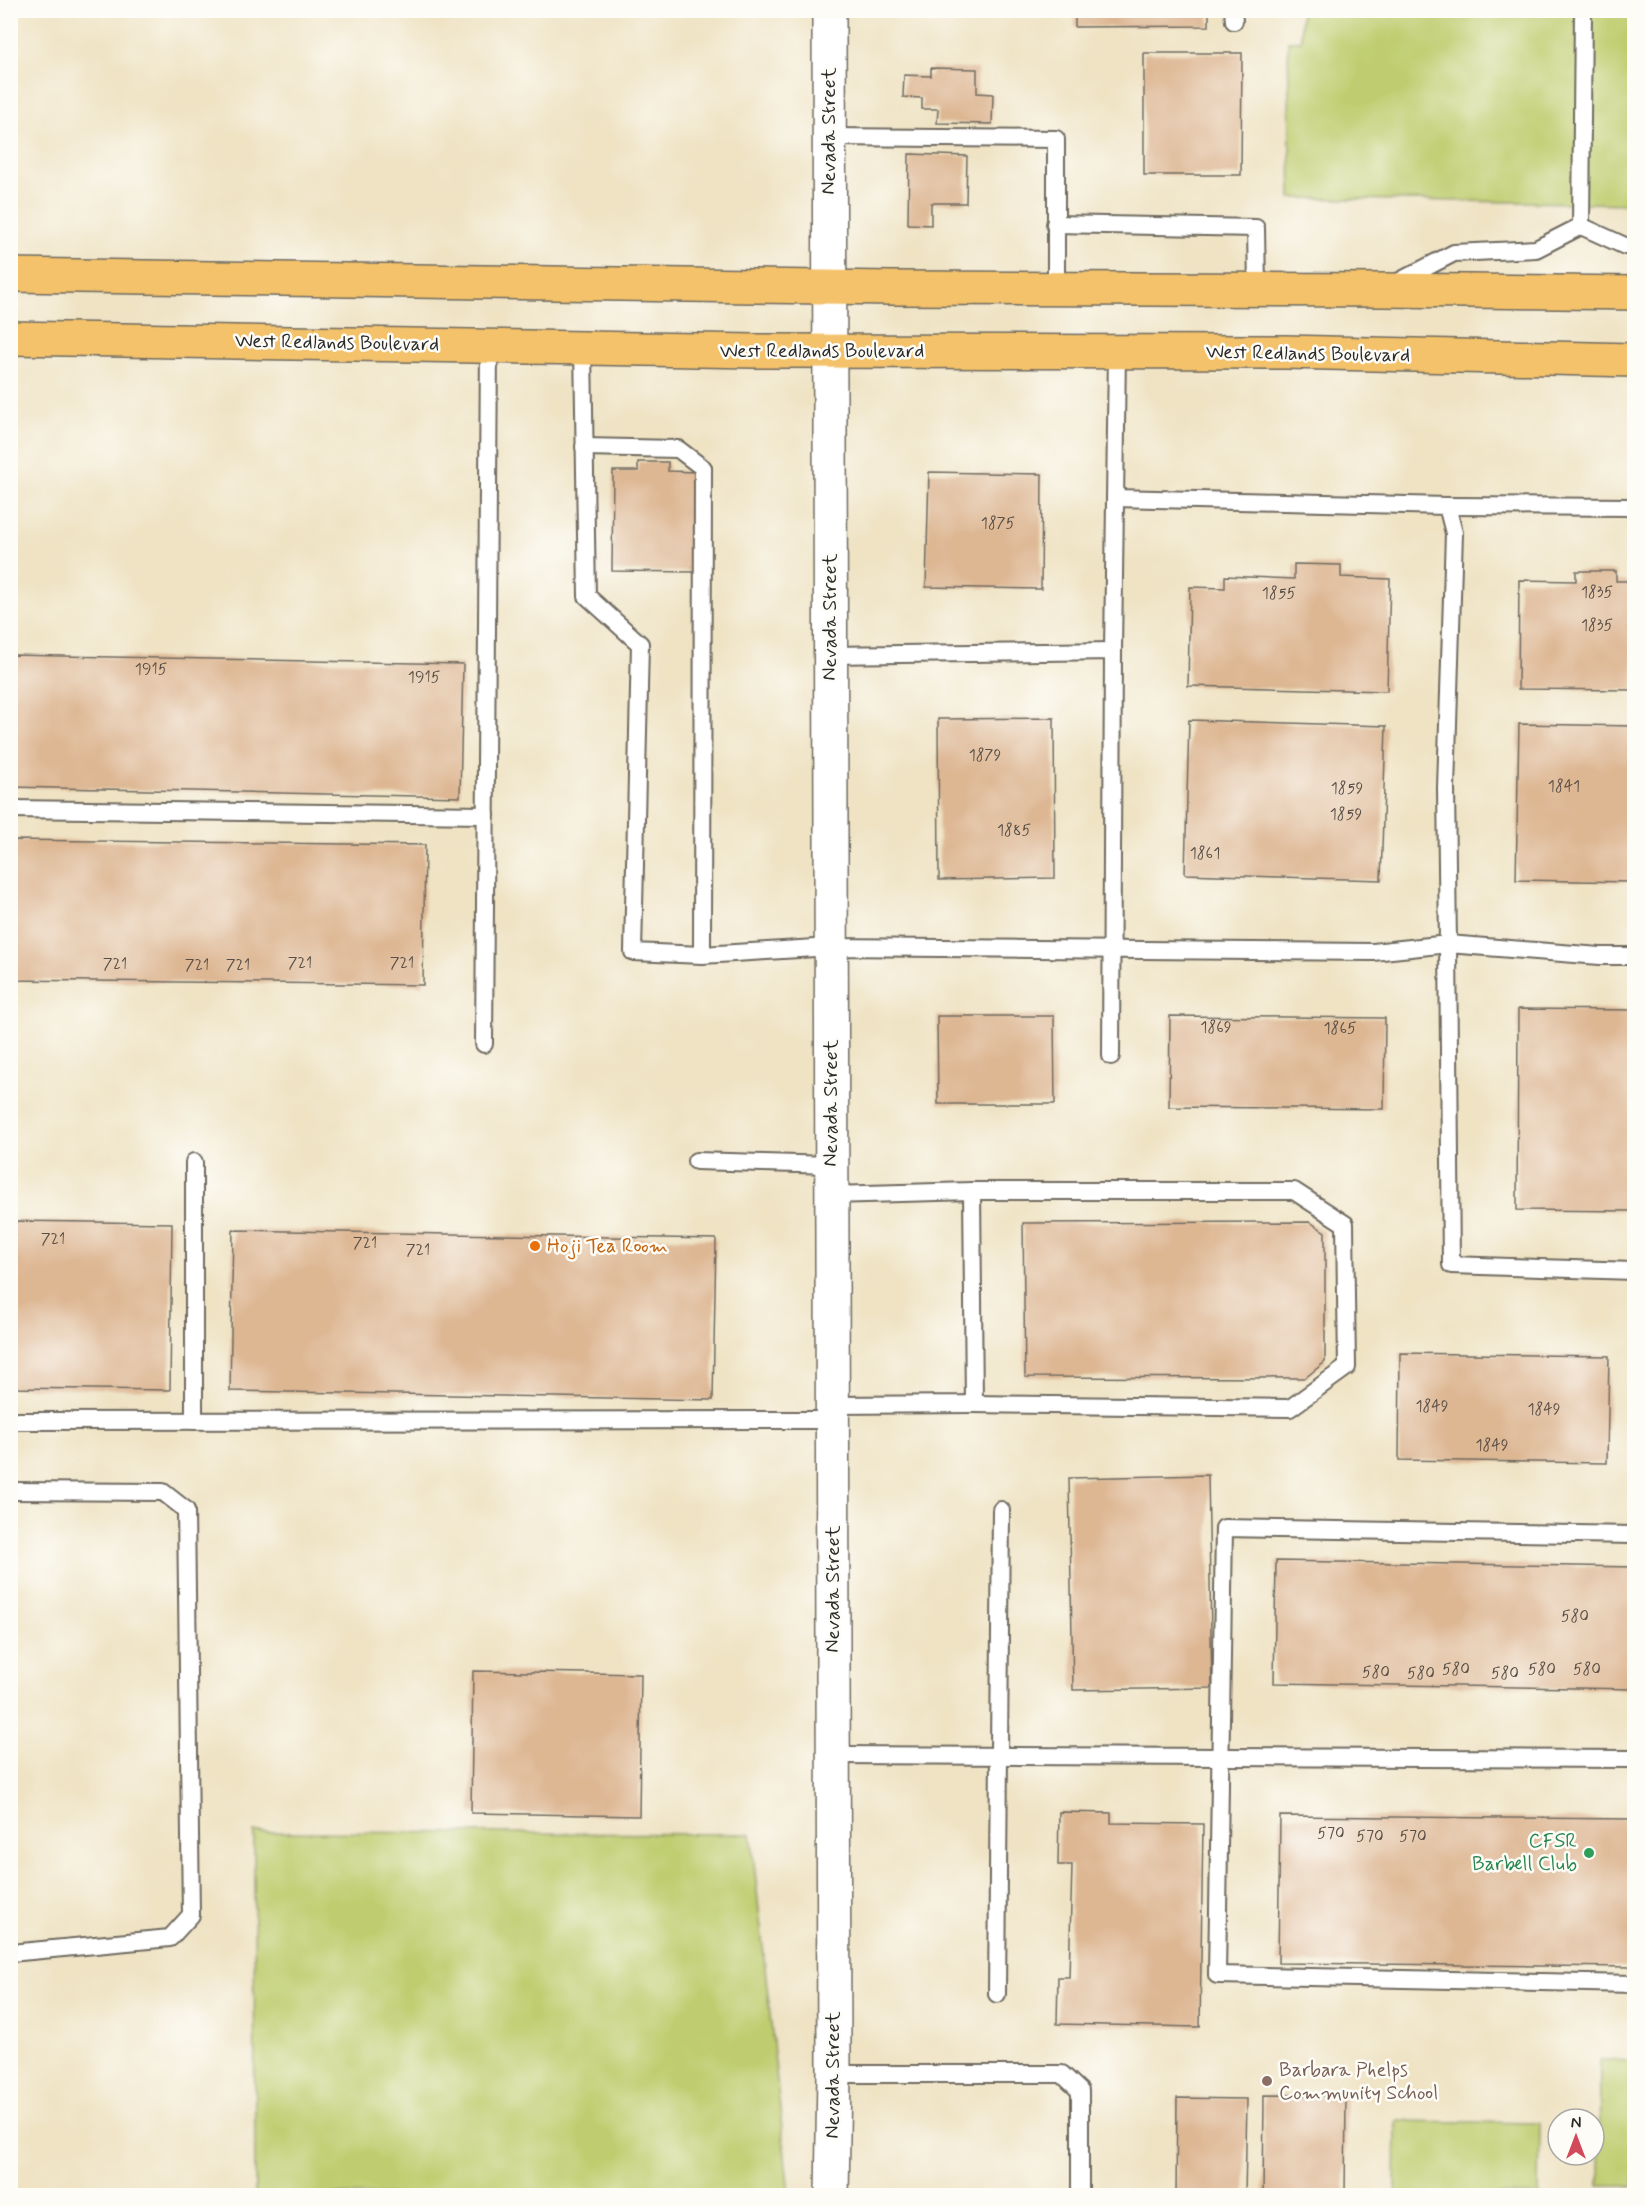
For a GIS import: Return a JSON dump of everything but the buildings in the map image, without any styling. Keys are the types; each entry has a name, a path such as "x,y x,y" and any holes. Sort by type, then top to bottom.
{"main road":[{"path":"10,275 829,286 1635,293"},
{"path":"10,298 84,276"},
{"name":"West Redlands Boulevard","path":"10,338 489,347 1285,352 1635,360"}],"street":[{"name":"Nevada Street","path":"829,10 834,2074 832,2196"}],"lane":[{"path":"1581,226 1583,10"},
{"path":"829,137 1056,139 1056,288"},
{"path":"1055,224 1256,228 1257,289"},
{"path":"1581,226 1625,246 1635,246"},
{"path":"1383,290 1454,253 1536,249 1581,226"},
{"path":"484,1044 489,347"},
{"path":"583,348 587,596 640,644 633,952 702,955 831,947 1373,952 1448,944 1600,956 1635,956"},
{"path":"1111,1056 1117,352"},
{"path":"584,447 678,449 703,468 702,955"},
{"path":"1115,498 1447,506 1635,507"},
{"path":"1447,506 1454,533 1446,788 1451,1264 1635,1271"},
{"path":"830,655 1113,651"},
{"path":"10,809 486,815"},
{"path":"10,1422 832,1412 974,1404 1290,1408 1347,1366 1345,1224 1294,1191 972,1191 831,1180 696,1161"},
{"path":"194,1162 194,1421"},
{"path":"972,1191 974,1404"},
{"path":"10,1491 163,1492 186,1510 191,1915 170,1938 10,1953"},
{"path":"997,1994 1001,1510"},
{"path":"1635,1535 1224,1528 1217,1975 1635,1984"},
{"path":"833,1755 1635,1759"},
{"path":"834,2074 1062,2074 1080,2091 1080,2196"}],"green space":[{"path":"1301,11 1634,11 1634,204 1291,198 1288,41 1301,41"},
{"path":"254,1832 751,1834 789,2195 255,2195"},
{"path":"1600,2060 1634,2061 1634,2186 1599,2186 1599,2167 1606,2167 1606,2107 1600,2107"},
{"path":"1396,2121 1540,2123 1539,2195 1395,2195"}],"place":[{"name":"Hoji Tea Room","path":"535,1246"},
{"name":"CFSR Barbell Club","path":"1589,1853"},
{"name":"Barbara Phelps Community School","path":"1267,2081"}]}
